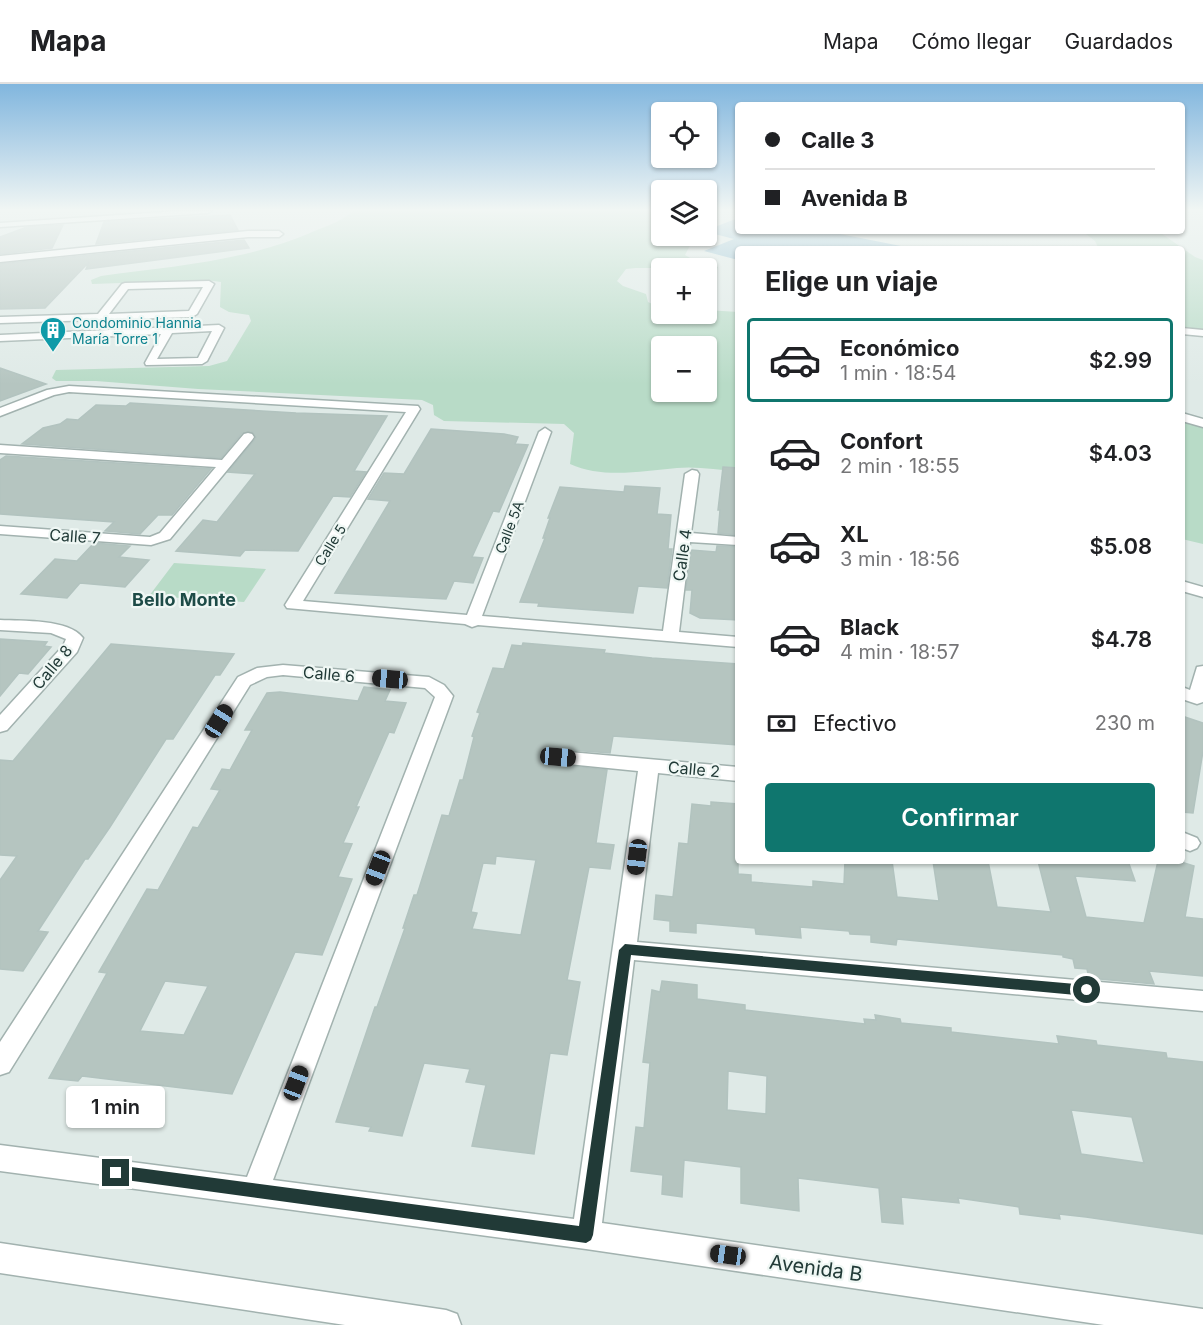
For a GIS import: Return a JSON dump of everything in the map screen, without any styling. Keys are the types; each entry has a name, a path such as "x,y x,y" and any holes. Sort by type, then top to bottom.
{"street":[{"path":"0,320 101,317 145,315 192,314 209,285 161,293 125,286 101,317"},
{"path":"145,315 161,293"},
{"path":"0,338 219,328 202,361 150,363 168,331"},
{"path":"1185,331 1203,333"},
{"name":"Calle 5","path":"0,412 59,390 414,409 293,605 472,622 735,642"},
{"path":"1185,418 1203,423"},
{"name":"Calle 5A","path":"472,622 545,432"},
{"path":"0,449 226,464 248,437"},
{"name":"Calle 7","path":"0,530 151,541 165,536 226,464"},
{"name":"Calle 4","path":"670,637 692,474"},
{"path":"685,537 735,541"},
{"path":"1185,587 1203,592"},
{"name":"Calle 8","path":"0,625 70,632 75,638 71,648 0,726"},
{"name":"Calle 6","path":"0,1064 244,681 263,672 283,670 429,683 444,696 255,1191"},
{"path":"1185,694 1197,698 1203,671"},
{"name":"Calle 2","path":"558,757 735,774"},
{"name":"Calle 2","path":"586,1235 649,765"},
{"path":"625,950 1203,1001"},
{"name":"Avenida B","path":"0,1158 586,1235 1203,1324"},
{"path":"0,1258 446,1325"}],"green space":[{"path":"154,269 627,269 617,281 623,286 646,294 648,302 651,303 651,324 717,324 717,311 735,312 735,471 684,468 609,473 583,469 570,464 574,433 564,424 444,421 434,415 433,405 422,400 198,389 96,381 56,381 52,378 56,370 209,366 227,361 251,321 249,315 229,312 220,307 221,282 206,280 92,284 91,280 101,276"},
{"path":"1185,269 1203,269 1203,330 1185,327"},
{"path":"1185,421 1203,425 1203,544 1185,540"},
{"path":"174,563 266,569 244,602 149,596"}],"building":[{"path":"0,269 82,269 45,308 0,309"},
{"path":"0,368 46,384 0,401"},
{"path":"130,403 387,416 354,471 366,472 350,497 333,496 298,551 245,550 240,556 176,551 203,520 217,522 255,474 228,472 256,438 253,432 242,433 221,458 22,444 43,428 60,424 67,419 78,420 96,405 126,406"},
{"path":"431,429 504,434 518,437 515,444 528,445 499,512 493,511 472,557 483,558 473,583 454,581 446,599 335,593 390,501 368,499 384,473 404,474"},
{"path":"6,456 211,469 172,515 158,515 140,534 105,531 114,522 0,514 0,460"},
{"path":"723,467 735,468 735,535 718,533 720,510 718,510"},
{"path":"625,486 660,488 657,514 671,515 668,549 672,549 667,588 638,586 633,613 538,606 539,603 520,602 545,538 543,538 550,518 548,518 560,487 624,492"},
{"path":"94,543 130,546 119,557 149,560 125,587 80,583 67,598 21,594 55,559 77,561"},
{"path":"717,546 735,547 735,620 700,618 690,613 692,590 686,590 691,550 716,552"},
{"path":"0,639 47,642 44,646 51,647 28,674 19,673 0,696"},
{"path":"523,643 605,650 604,653 652,658 735,664 735,745 613,736 610,753 558,749 551,750 546,756 551,764 607,770 596,843 614,845 610,869 589,867 567,980 580,982 567,1055 550,1053 534,1154 472,1146 486,1085 466,1082 470,1069 424,1063 402,1136 369,1131 371,1127 336,1122 405,928 403,928 414,895 417,895 442,815 449,816 460,780 463,780 474,737 472,736 480,713 477,712 493,668 504,669 512,645 522,646","holes":["496,856 536,860 521,935 472,929 477,913 471,912 483,863 495,864"]},
{"path":"111,644 234,654 220,675 215,675 173,739 166,739 110,827 88,859 85,859 38,931 48,932 23,971 0,969 0,880 17,856 0,855 0,760 13,761"},
{"path":"364,687 390,690 385,701 406,703 394,733 389,732 343,843 352,844 338,877 352,879 322,955 295,952 232,1094 82,1076 78,1081 49,1078 107,973 99,972 147,889 158,890 193,827 198,828 220,790 211,789 222,769 230,770 252,730 245,730 267,693 280,692 358,701","holes":["165,981 208,986 184,1035 140,1031"]},
{"path":"1185,717 1203,723 1203,751 1193,813 1185,812"},
{"path":"711,802 735,804 735,864 738,864 738,874 751,875 751,882 813,887 813,881 844,884 845,864 892,864 897,897 939,901 933,864 989,864 997,907 1051,912 1039,864 1129,864 1135,881 1075,876 1086,917 1144,923 1157,864 1185,863 1194,866 1185,917 1203,919 1203,976 1149,971 1154,984 1089,978 1087,969 1075,968 1073,959 1063,957 1063,955 897,939 896,945 871,942 871,935 850,934 849,931 800,927 801,938 756,934 755,928 696,923 696,933 670,931 670,921 654,919 656,895 673,897 679,843 688,844 692,804 711,806"},
{"path":"662,981 697,985 697,999 745,1005 745,1010 865,1024 864,1019 876,1020 875,1015 900,1019 901,1023 951,1028 951,1032 1059,1044 1057,1036 1096,1041 1097,1045 1166,1053 1167,1058 1203,1062 1203,1234 1059,1214 1060,1219 1020,1214 1019,1207 958,1198 959,1203 901,1197 903,1224 882,1222 879,1188 798,1178 799,1211 741,1203 741,1167 684,1160 682,1197 662,1194 663,1175 631,1171 636,1127 644,1128 650,1063 643,1062 652,990 660,992","holes":["728,1071 767,1076 766,1114 727,1110","1071,1110 1132,1117 1144,1163 1081,1154"]}],"place":[{"name":"Condominio Hannia María Torre 1","path":"53,353"}],"district":[{"name":"Bello Monte","path":"184,599"}],"route":[{"path":"116,1173 586,1235 625,950 1087,990"}]}
